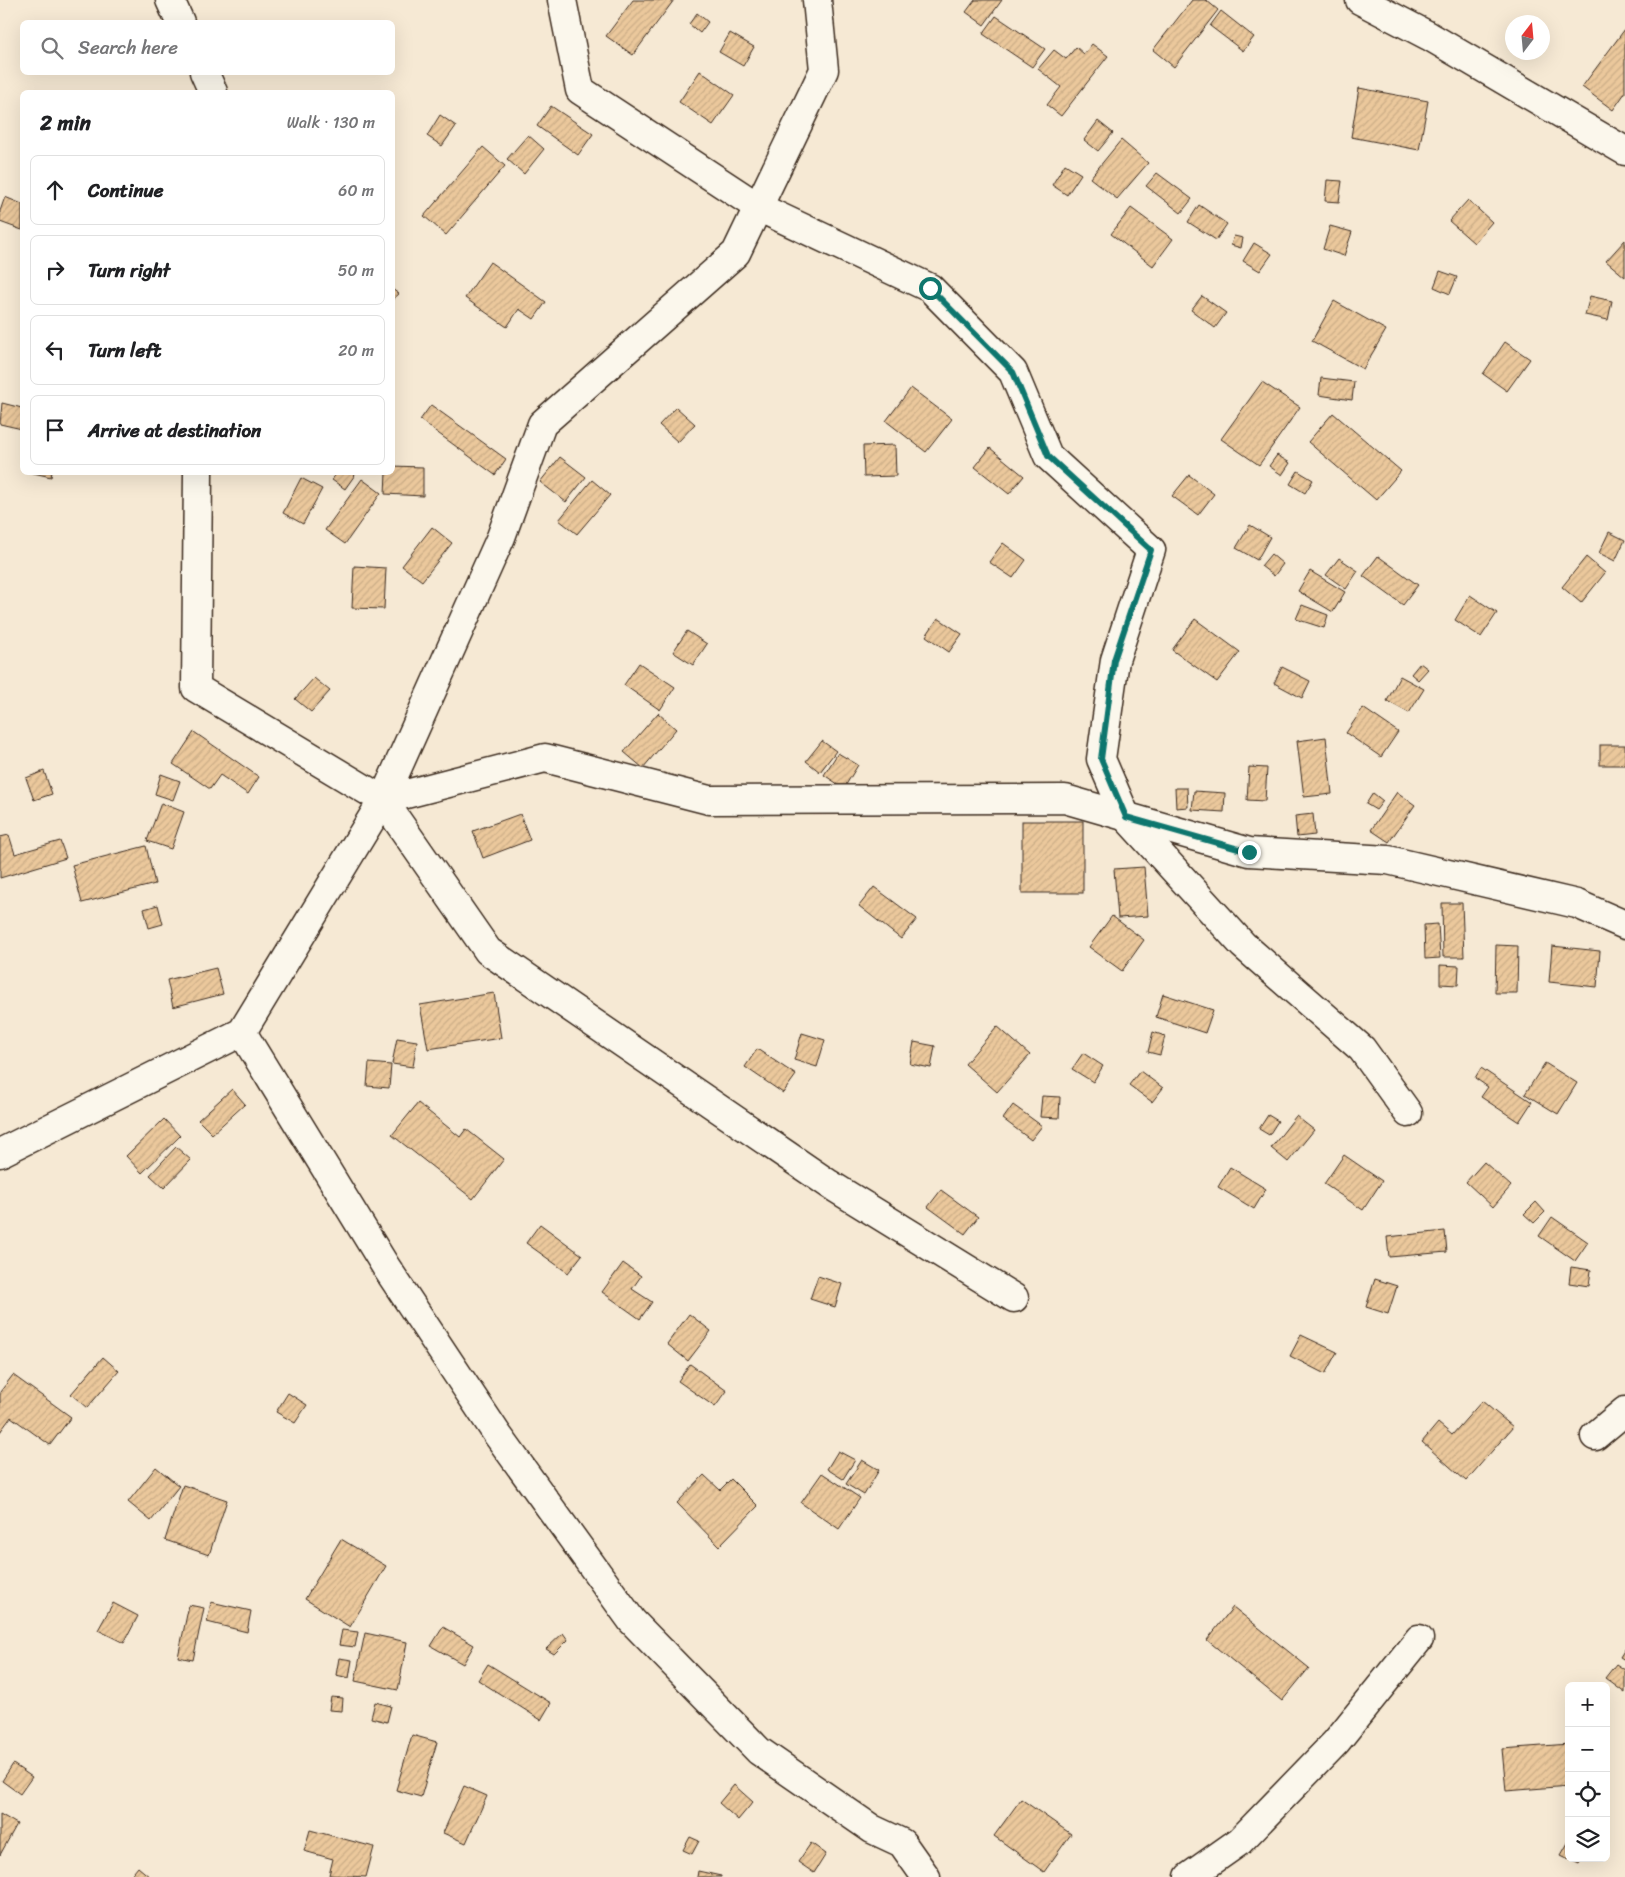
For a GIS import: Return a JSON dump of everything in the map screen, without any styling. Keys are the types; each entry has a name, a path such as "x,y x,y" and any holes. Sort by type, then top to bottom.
{"street":[{"path":"170,0 179,20"},
{"path":"562,0 580,90 758,207 930,288 1013,372 1048,456 1151,550 1114,660 1101,759 1126,817 1242,944 1362,1049 1408,1114"},
{"path":"0,1152 242,1032 383,800 501,538 542,424 736,253 824,70 817,0"},
{"path":"1360,0 1429,36 1625,151"},
{"path":"205,75 212,90"},
{"path":"198,475 196,688 383,800 488,951 828,1184 1014,1298"},
{"path":"383,800 545,758 709,800 1065,800 1249,852 1388,860 1577,904 1625,925"},
{"path":"242,1032 396,1283 496,1434 632,1621 758,1750 872,1829 902,1843 926,1877"},
{"path":"1595,1436 1625,1411"},
{"path":"1189,1877 1240,1841 1336,1742 1419,1639"}],"building":[{"path":"633,0 674,0 633,55 606,36"},
{"path":"975,0 1002,0 984,25 966,12"},
{"path":"1192,0 1206,0 1218,10 1174,67 1153,50"},
{"path":"1221,11 1254,37 1243,51 1210,26"},
{"path":"697,13 708,22 700,33 689,24"},
{"path":"996,16 1045,49 1032,67 983,34"},
{"path":"1625,29 1625,93 1613,110 1582,87"},
{"path":"730,33 754,47 743,66 719,52"},
{"path":"1092,44 1108,56 1061,116 1047,105 1061,87 1038,69 1054,50 1066,59 1076,47 1084,54"},
{"path":"700,71 734,95 713,125 679,102"},
{"path":"1359,88 1428,101 1419,150 1351,137"},
{"path":"551,106 593,134 578,155 537,126"},
{"path":"440,115 456,126 442,146 427,136"},
{"path":"1098,121 1113,133 1098,151 1084,140"},
{"path":"528,135 544,149 524,174 507,159"},
{"path":"1121,140 1148,163 1117,199 1090,178"},
{"path":"483,147 505,166 446,235 424,216"},
{"path":"1065,164 1081,174 1067,195 1052,185"},
{"path":"1157,173 1192,199 1181,213 1146,186"},
{"path":"1327,180 1342,181 1339,202 1325,201"},
{"path":"5,197 20,203 20,229 0,222 0,211"},
{"path":"1468,200 1492,222 1474,243 1449,221"},
{"path":"1199,205 1227,224 1216,240 1188,222"},
{"path":"1131,208 1173,239 1153,266 1111,234"},
{"path":"1330,226 1352,232 1344,256 1323,249"},
{"path":"1234,236 1243,238 1241,248 1231,245"},
{"path":"1625,240 1625,277 1606,261"},
{"path":"1254,243 1272,254 1260,271 1243,261"},
{"path":"490,262 546,302 534,319 519,309 507,327 465,298"},
{"path":"1440,271 1457,277 1450,294 1434,287"},
{"path":"1202,296 1226,313 1215,328 1191,310"},
{"path":"1590,296 1612,301 1608,320 1585,315"},
{"path":"1334,301 1386,330 1363,369 1312,341"},
{"path":"1505,342 1530,359 1507,391 1483,374"},
{"path":"1321,378 1354,382 1352,400 1319,395"},
{"path":"1262,382 1300,407 1259,465 1221,439"},
{"path":"911,388 952,419 926,452 886,421"},
{"path":"2,403 20,408 20,429 0,424"},
{"path":"431,405 506,459 495,475 420,420"},
{"path":"676,407 695,424 678,442 659,425"},
{"path":"1333,413 1401,471 1376,500 1308,442"},
{"path":"895,445 896,476 864,477 863,446"},
{"path":"990,448 1024,476 1009,494 975,467"},
{"path":"1277,455 1290,463 1282,475 1269,466"},
{"path":"560,457 586,477 566,502 540,482"},
{"path":"395,466 423,467 423,496 385,494 386,475 395,475"},
{"path":"1298,471 1313,480 1305,493 1290,484"},
{"path":"335,475 355,475 345,489 332,480"},
{"path":"1189,475 1214,494 1198,515 1172,496"},
{"path":"301,478 322,489 303,524 283,513"},
{"path":"362,479 381,493 345,544 325,530"},
{"path":"592,480 610,495 577,534 559,520"},
{"path":"1250,525 1270,537 1257,560 1236,548"},
{"path":"432,527 452,543 422,581 402,566"},
{"path":"1609,532 1625,540 1615,561 1599,553"},
{"path":"1003,543 1026,560 1013,578 989,562"},
{"path":"1271,554 1283,564 1274,576 1261,566"},
{"path":"1378,556 1418,585 1403,605 1363,576"},
{"path":"1586,557 1605,573 1581,603 1562,587"},
{"path":"1339,558 1358,571 1346,589 1326,575"},
{"path":"354,566 386,568 384,609 352,608"},
{"path":"1310,571 1345,592 1333,612 1298,591"},
{"path":"1470,595 1497,613 1481,637 1455,620"},
{"path":"1302,605 1328,615 1324,628 1296,619"},
{"path":"938,618 962,634 949,652 926,636"},
{"path":"1195,619 1240,652 1217,682 1172,650"},
{"path":"687,631 707,644 693,665 673,652"},
{"path":"639,663 675,687 660,710 624,685"},
{"path":"1420,663 1428,669 1418,680 1411,674"},
{"path":"1282,667 1310,681 1302,698 1274,683"},
{"path":"1400,676 1424,689 1409,713 1387,701"},
{"path":"314,678 330,691 311,712 295,699"},
{"path":"1363,708 1398,732 1381,757 1346,733"},
{"path":"658,713 676,729 643,768 624,752"},
{"path":"194,732 259,777 248,794 220,775 210,789 173,764"},
{"path":"1326,737 1332,794 1304,797 1297,741"},
{"path":"822,741 836,751 820,772 806,761"},
{"path":"1600,745 1625,745 1625,765 1600,765"},
{"path":"838,753 858,765 844,788 824,775"},
{"path":"1249,767 1267,768 1265,801 1247,800"},
{"path":"44,771 52,794 34,800 26,778"},
{"path":"161,774 180,781 173,800 155,794"},
{"path":"1175,788 1187,788 1188,807 1176,808"},
{"path":"1194,791 1225,793 1224,812 1192,810"},
{"path":"1397,792 1415,805 1389,842 1371,830"},
{"path":"1373,793 1383,801 1376,810 1366,804"},
{"path":"161,803 184,812 171,849 147,841"},
{"path":"520,814 530,840 483,858 473,831"},
{"path":"1313,814 1315,835 1297,837 1295,816"},
{"path":"1022,821 1083,821 1083,893 1022,893"},
{"path":"9,835 15,854 60,841 66,858 0,878 0,837"},
{"path":"146,846 155,884 82,903 72,865"},
{"path":"1144,867 1148,916 1118,918 1114,869"},
{"path":"874,887 917,919 901,939 859,906"},
{"path":"1442,903 1462,903 1464,957 1443,957"},
{"path":"158,905 163,924 149,928 144,909"},
{"path":"1112,916 1144,940 1122,971 1089,947"},
{"path":"1438,924 1440,958 1425,959 1424,925"},
{"path":"1496,945 1518,946 1517,993 1495,993"},
{"path":"1552,946 1600,951 1597,987 1549,982"},
{"path":"1440,965 1459,966 1458,985 1440,984"},
{"path":"216,968 223,994 173,1007 167,980"},
{"path":"494,993 501,1038 428,1049 420,1005"},
{"path":"1163,994 1213,1010 1205,1033 1156,1017"},
{"path":"997,1026 1030,1055 997,1092 965,1064"},
{"path":"1153,1032 1165,1036 1160,1055 1148,1052"},
{"path":"802,1033 825,1040 817,1067 794,1060"},
{"path":"397,1038 417,1041 413,1067 392,1064"},
{"path":"914,1042 935,1046 931,1068 910,1064"},
{"path":"757,1049 796,1075 783,1093 745,1067"},
{"path":"1083,1053 1103,1066 1093,1082 1072,1069"},
{"path":"369,1063 391,1065 389,1088 367,1086"},
{"path":"1545,1063 1577,1083 1558,1114 1525,1094"},
{"path":"1481,1068 1532,1102 1519,1122 1481,1097 1488,1087 1475,1078"},
{"path":"1140,1071 1163,1088 1152,1102 1129,1085"},
{"path":"232,1089 245,1104 212,1134 198,1120"},
{"path":"1042,1096 1060,1097 1059,1118 1040,1117"},
{"path":"418,1103 460,1137 466,1129 504,1159 473,1199 392,1135"},
{"path":"1013,1105 1042,1126 1031,1140 1003,1119"},
{"path":"1268,1115 1278,1121 1269,1135 1259,1129"},
{"path":"1296,1116 1314,1130 1288,1162 1271,1148"},
{"path":"164,1119 180,1136 142,1173 126,1156"},
{"path":"176,1147 191,1160 164,1188 150,1175"},
{"path":"1344,1155 1382,1181 1363,1210 1324,1184"},
{"path":"1484,1162 1511,1186 1493,1207 1466,1182"},
{"path":"1230,1167 1266,1189 1254,1209 1218,1187"},
{"path":"941,1190 978,1217 965,1234 928,1207"},
{"path":"1536,1202 1545,1212 1534,1223 1524,1214"},
{"path":"1552,1217 1588,1242 1575,1261 1539,1236"},
{"path":"540,1224 582,1255 568,1273 526,1243"},
{"path":"1445,1231 1447,1252 1389,1257 1387,1237"},
{"path":"623,1263 641,1276 632,1289 652,1302 640,1319 602,1292"},
{"path":"1571,1267 1591,1270 1589,1286 1569,1283"},
{"path":"818,1276 842,1284 835,1307 810,1299"},
{"path":"1375,1279 1397,1286 1388,1314 1366,1307"},
{"path":"689,1314 711,1331 688,1361 667,1344"},
{"path":"1301,1335 1337,1352 1325,1374 1290,1356"},
{"path":"103,1357 119,1371 87,1408 71,1394"},
{"path":"690,1364 727,1391 715,1407 678,1381"},
{"path":"13,1375 71,1417 50,1445 11,1417 0,1432 0,1392"},
{"path":"288,1393 307,1405 295,1423 276,1412"},
{"path":"1482,1401 1513,1427 1466,1481 1422,1442 1438,1423 1452,1435"},
{"path":"838,1451 855,1460 843,1479 827,1469"},
{"path":"862,1460 879,1470 864,1495 846,1484"},
{"path":"156,1467 179,1486 151,1521 128,1502"},
{"path":"822,1473 860,1498 839,1529 801,1503"},
{"path":"704,1475 720,1490 731,1479 758,1506 719,1546 677,1503"},
{"path":"183,1485 227,1500 209,1555 165,1540"},
{"path":"341,1539 386,1566 350,1627 305,1599"},
{"path":"211,1602 251,1611 247,1632 207,1622"},
{"path":"113,1603 138,1616 124,1643 98,1630"},
{"path":"189,1605 204,1608 193,1660 178,1657"},
{"path":"1233,1607 1309,1668 1282,1701 1207,1640"},
{"path":"443,1627 474,1645 463,1664 431,1646"},
{"path":"342,1630 358,1632 355,1647 339,1645"},
{"path":"365,1633 407,1642 398,1690 355,1681"},
{"path":"563,1633 568,1640 554,1654 546,1649"},
{"path":"1625,1649 1625,1660 1620,1657"},
{"path":"339,1658 352,1660 349,1678 336,1675"},
{"path":"488,1664 551,1703 541,1720 478,1680"},
{"path":"1616,1664 1625,1670 1625,1693 1605,1678"},
{"path":"331,1697 343,1698 342,1711 329,1710"},
{"path":"375,1702 391,1706 387,1722 371,1718"},
{"path":"412,1735 437,1742 421,1797 396,1790"},
{"path":"1565,1744 1565,1786 1506,1791 1502,1749"},
{"path":"13,1764 32,1777 20,1794 2,1781"},
{"path":"734,1785 753,1802 738,1820 719,1803"},
{"path":"464,1786 487,1796 466,1843 443,1833"},
{"path":"1021,1799 1071,1834 1044,1872 994,1836"},
{"path":"0,1814 17,1824 0,1855"},
{"path":"310,1830 374,1847 366,1877 329,1875 333,1859 304,1851"},
{"path":"690,1837 699,1841 692,1854 683,1850"},
{"path":"811,1843 826,1854 814,1873 798,1862"},
{"path":"1565,1848 1565,1857 1561,1855"},
{"path":"138,1867 150,1877 130,1877"},
{"path":"698,1871 721,1876 721,1877 697,1877"}],"route":[{"path":"930,288 1013,372 1048,456 1151,550 1114,660 1101,759 1126,817 1249,852"}]}
